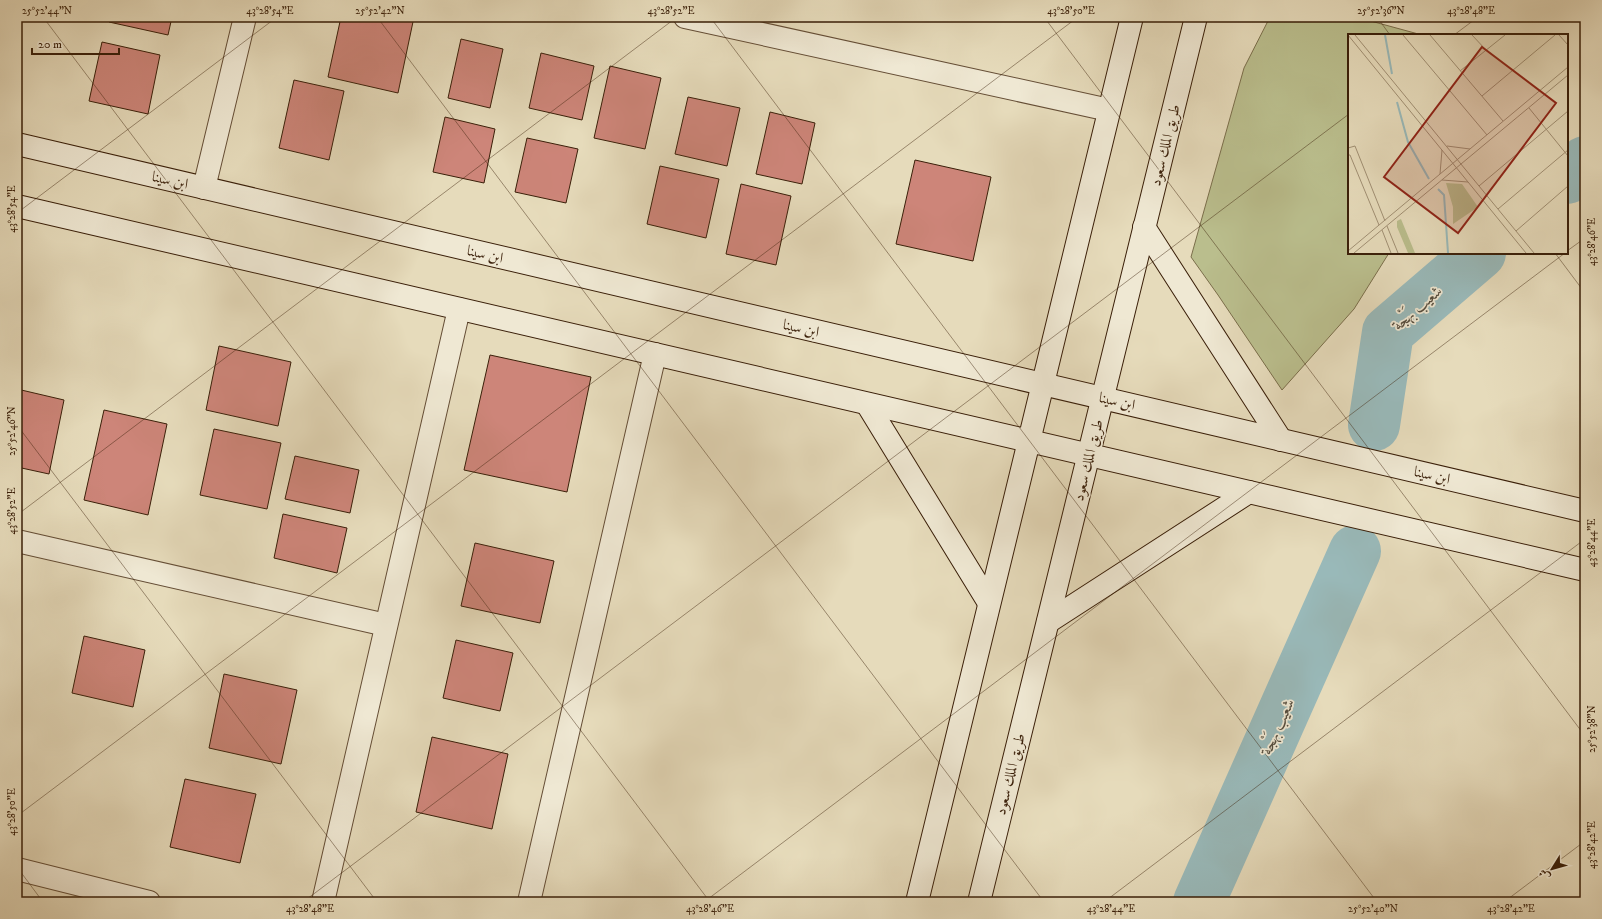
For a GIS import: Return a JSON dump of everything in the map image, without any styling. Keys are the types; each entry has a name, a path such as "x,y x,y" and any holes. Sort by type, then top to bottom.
{"street":[{"path":"204,188 245,17"},
{"path":"685,17 1109,110"},
{"path":"917,902 1132,17"},
{"name":"طريق الملك سعود","path":"979,902 1196,17"},
{"name":"ابن سينا","path":"17,144 1585,511"},
{"path":"17,206 1585,570"},
{"path":"1144,227 1281,440"},
{"path":"323,902 459,309"},
{"path":"529,902 655,354"},
{"path":"867,404 989,603"},
{"path":"1048,622 1249,492"},
{"path":"17,540 386,626"},
{"path":"17,869 149,902"}],"green space":[{"path":"1270,17 1356,17 1418,34 1348,34 1348,254 1388,254 1354,309 1282,390 1191,257 1244,68"}],"building":[{"path":"110,17 172,17 168,35 109,22"},
{"path":"341,17 414,17 398,93 328,77"},
{"path":"461,39 503,49 490,108 448,98"},
{"path":"102,42 160,55 148,114 89,101"},
{"path":"541,53 594,66 582,120 529,108"},
{"path":"610,66 661,78 645,149 594,138"},
{"path":"294,80 344,91 329,160 279,148"},
{"path":"688,97 740,108 727,166 675,154"},
{"path":"770,112 815,123 802,184 756,174"},
{"path":"445,117 495,129 484,183 433,172"},
{"path":"527,138 578,149 566,203 515,192"},
{"path":"915,160 991,177 973,261 896,244"},
{"path":"660,166 719,179 706,238 647,224"},
{"path":"741,184 791,196 776,265 726,254"},
{"path":"219,346 291,362 278,426 206,410"},
{"path":"490,355 591,377 567,492 464,470"},
{"path":"17,389 64,400 49,474 17,467"},
{"path":"104,410 167,424 148,515 84,500"},
{"path":"214,429 281,443 267,509 200,495"},
{"path":"295,456 359,470 350,513 285,499"},
{"path":"283,514 347,528 337,573 274,558"},
{"path":"475,543 554,561 540,623 461,606"},
{"path":"84,636 145,650 133,707 72,693"},
{"path":"456,640 513,653 500,711 443,698"},
{"path":"224,674 297,690 281,764 209,748"},
{"path":"432,737 508,754 492,829 416,812"},
{"path":"185,779 256,794 240,863 170,847"}],"waterway":[{"name":"شعيب بَهْجة","path":"1568,177 1585,162"},
{"name":"شعيب بَهْجة","path":"1374,425 1388,332 1479,254"},
{"name":"شعيب بَهْجة","path":"1199,902 1355,551"}]}
